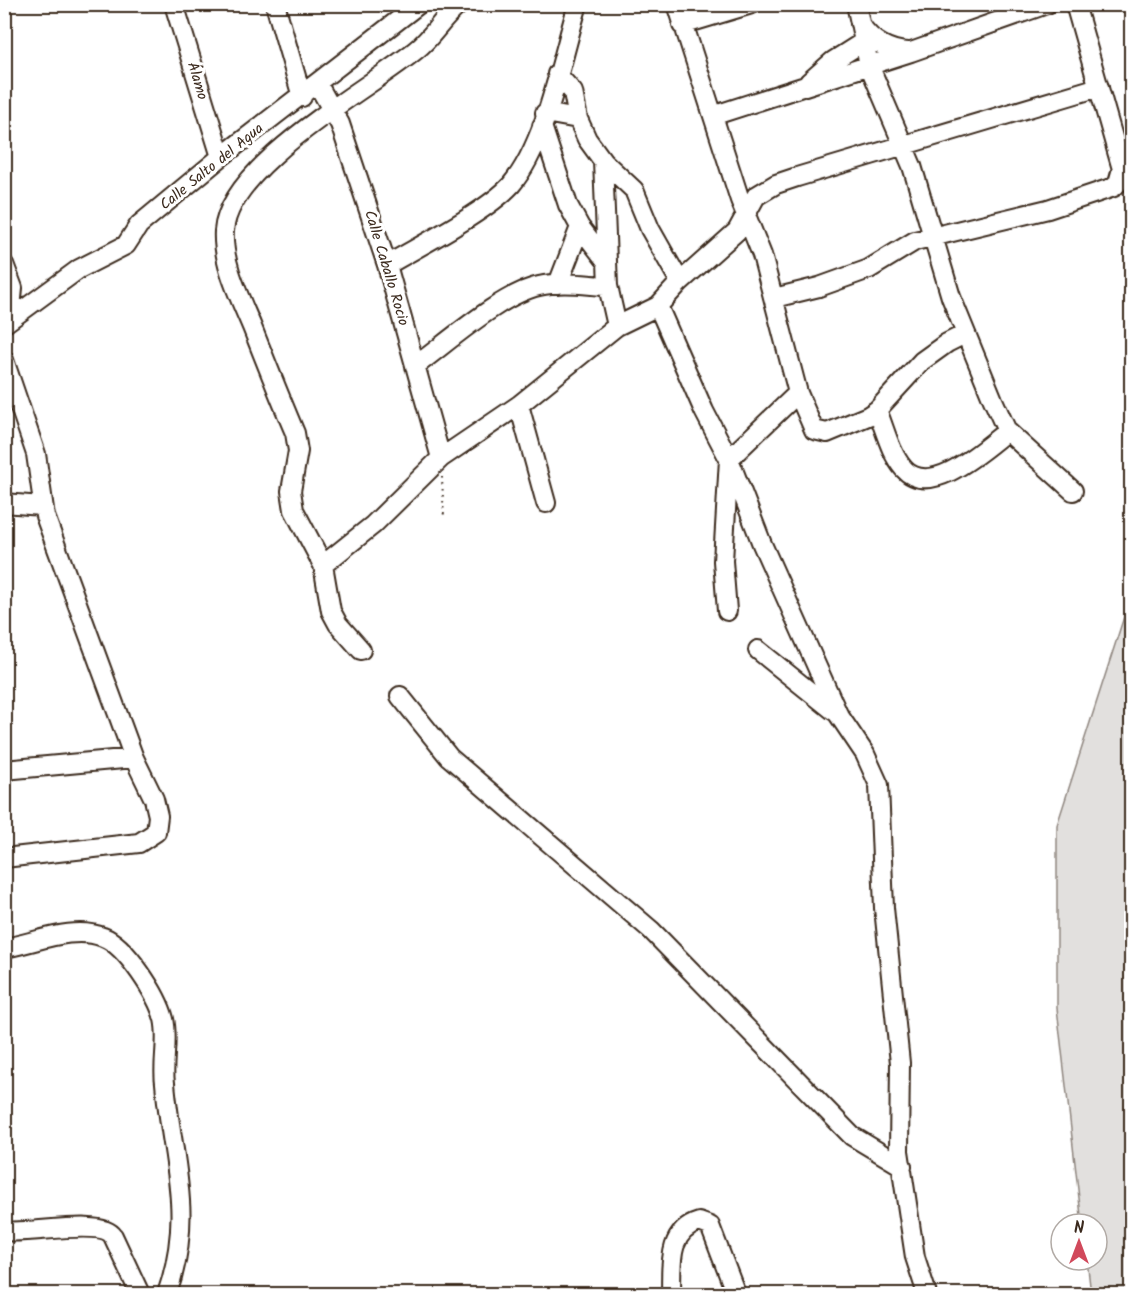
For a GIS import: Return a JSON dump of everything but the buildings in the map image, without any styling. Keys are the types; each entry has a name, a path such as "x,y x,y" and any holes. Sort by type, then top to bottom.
{"street":[{"name":"Álamo","path":"174,4 221,157"},
{"path":"275,4 302,97"},
{"name":"Calle Salto del Agua","path":"7,321 79,269 126,245 139,225 221,157 302,97 396,12 419,4"},
{"name":"Calle Salto del Agua","path":"323,565 294,510 291,491 297,463 297,444 227,258 224,231 228,213 242,185 333,109 418,49 460,4"},
{"path":"387,265 500,195 510,185 530,156 544,120 578,4"},
{"path":"677,4 682,25 715,115 774,298 798,393 812,427 822,433 857,422 877,410 922,361 947,343 965,334"},
{"path":"682,25 752,4"},
{"path":"715,115 911,52 1047,4"},
{"path":"774,298 819,287 868,269 906,245 931,236 1048,209 1114,188 1122,169 1075,4"},
{"path":"857,13 865,32 888,49 911,52"},
{"path":"857,13 869,65 912,166 931,236 965,334 1007,431 1073,491"},
{"path":"800,89 833,61 862,42"},
{"path":"557,74 573,92 578,119 587,139 603,161 634,190 651,229 680,282"},
{"name":"Calle Caballo Rocio","path":"317,84 333,109 387,265 441,458"},
{"path":"361,650 338,624 331,611 323,565 373,525 441,458 519,405 618,326 658,306 680,282 737,231 756,196 776,184 1099,87"},
{"path":"544,120 578,119"},
{"path":"544,120 557,175 580,227 607,262"},
{"path":"603,161 608,286 618,326"},
{"path":"558,284 580,227"},
{"path":"4,264 13,288 7,321"},
{"path":"415,366 514,295 541,285 608,286"},
{"path":"658,306 704,411 729,459 762,544 838,714 866,754 879,785 884,908 900,1063 898,1131 915,1257 926,1294"},
{"path":"4,360 36,454 42,506 134,758 154,799 158,823 151,837 140,843 4,858"},
{"path":"726,611 723,561 729,459 798,393"},
{"path":"519,405 546,503"},
{"path":"877,410 897,459 910,474 918,478 938,476 951,471 1007,431"},
{"path":"4,503 42,506"},
{"path":"758,650 838,714"},
{"path":"400,696 449,757 651,930 852,1136 902,1166"},
{"path":"4,770 134,758"},
{"path":"4,948 77,934 103,936 117,945 135,967 159,1004 165,1027 163,1071 179,1167 183,1218 167,1294"},
{"path":"671,1294 672,1249 691,1226 699,1222 710,1226 736,1294"},
{"path":"4,1232 92,1227 106,1230 113,1236 127,1272 140,1294"}],"path":[{"path":"441,458 444,519"}],"shaded area":[{"path":"1131,595 1131,1294 1091,1294 1088,1272 1109,1272 1109,1212 1081,1212 1057,1008 1057,825"}]}
